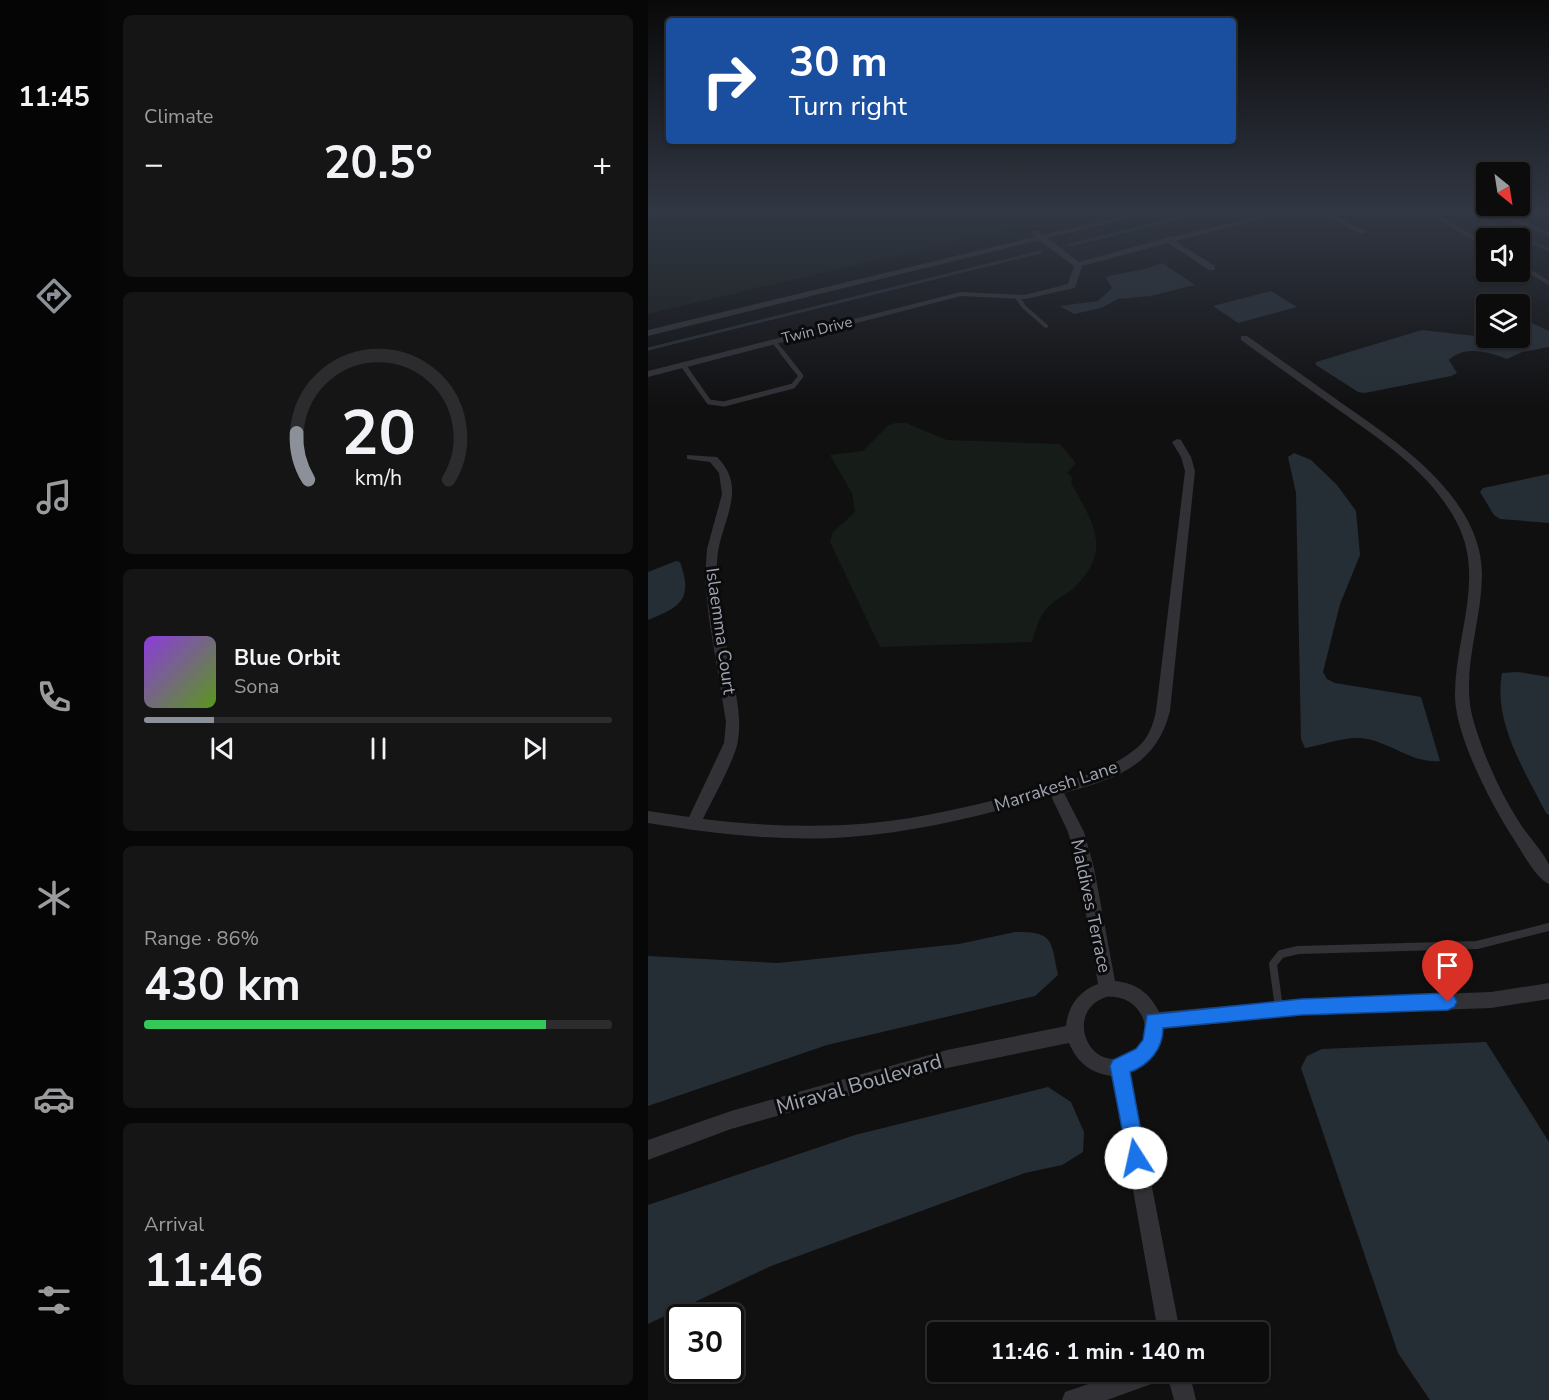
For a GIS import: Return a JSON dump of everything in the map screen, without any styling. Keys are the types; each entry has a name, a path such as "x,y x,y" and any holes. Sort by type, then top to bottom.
{"street":[{"path":"648,326 868,275"},
{"path":"648,333 880,275"},
{"name":"Twin Drive","path":"648,374 961,294 1017,297 1072,286 1075,275"},
{"path":"1244,338 1421,466 1442,491 1463,524 1474,552 1478,575 1474,611 1465,651 1461,695 1468,728 1483,769 1503,812 1549,877"},
{"name":"Marrakesh Lane","path":"648,817 694,823 820,832 894,826 986,808 1055,790 1120,766 1144,750 1157,735 1163,711 1190,471 1186,457 1177,442"},
{"name":"Islaemma Court","path":"691,458 713,459 724,473 727,484 726,499 711,558 711,577 733,722 731,743 694,823"},
{"name":"Maldives Terrace","path":"1055,790 1076,832 1086,868 1108,990"},
{"path":"1108,990 1130,993 1141,1000 1149,1009 1154,1021 1154,1033 1143,1055 1120,1066 1105,1066 1092,1061 1082,1052 1074,1033 1075,1014 1082,1003 1092,995 1108,990"},
{"path":"1154,1021 1279,1009 1491,1000 1549,991"},
{"name":"Miraval Boulevard","path":"648,1150 731,1120 947,1059 1074,1033"},
{"path":"1120,1066 1167,1322"},
{"path":"1072,1400 1127,1382"},
{"path":"1181,1382 1185,1400"}],"lane":[{"path":"1017,297 1024,307 1046,326"},
{"path":"683,365 709,402 724,404 794,386 801,376 774,342"},
{"path":"1279,1009 1273,964 1281,954 1298,950 1477,945 1549,927"}],"shaded area":[{"path":"648,275 813,275 648,314"},
{"path":"1180,275 1195,285 1150,296 1118,299 1101,308 1074,314 1060,306 1098,301 1112,288 1106,278 1109,276"},
{"path":"1271,291 1297,307 1238,323 1213,306"},
{"path":"1530,322 1549,331 1549,347 1522,352 1507,359 1485,352 1462,353 1449,360 1457,373 1451,376 1365,393 1358,392 1316,365 1316,362 1422,330 1475,336 1476,348 1530,348"},
{"path":"895,423 906,423 947,440 1060,444 1076,463 1067,473 1073,478 1071,483 1092,523 1096,547 1094,560 1076,586 1044,612 1032,642 880,647 830,542 833,532 855,512 852,493 830,455 863,451 888,426"},
{"path":"1294,453 1311,460 1337,485 1356,511 1360,555 1340,604 1323,672 1327,679 1335,683 1421,697 1440,761 1420,759 1380,743 1360,738 1305,748 1301,739 1296,493 1288,457"},
{"path":"1549,474 1549,523 1500,519 1494,515 1480,492 1483,488"},
{"path":"676,561 680,562 684,575 685,586 681,601 668,611 648,620 648,572"},
{"path":"1518,672 1549,677 1549,815 1520,763 1506,728 1502,710 1500,692 1502,673"},
{"path":"1015,932 1044,936 1052,946 1058,975 1035,996 827,1045 648,1106 648,956 778,963 959,944"},
{"path":"1486,1042 1549,1142 1549,1400 1430,1400 1398,1353 1301,1068 1307,1056 1322,1049"},
{"path":"1048,1087 1071,1102 1084,1132 1083,1152 1062,1165 1025,1173 771,1266 690,1304 666,1304 666,1316 648,1324 648,1205 855,1135"}],"waterway":[{"path":"648,349 946,275"}],"route":[{"path":"1136,1158 1120,1066 1143,1055 1154,1033 1154,1021 1301,1007 1448,1002"}]}
